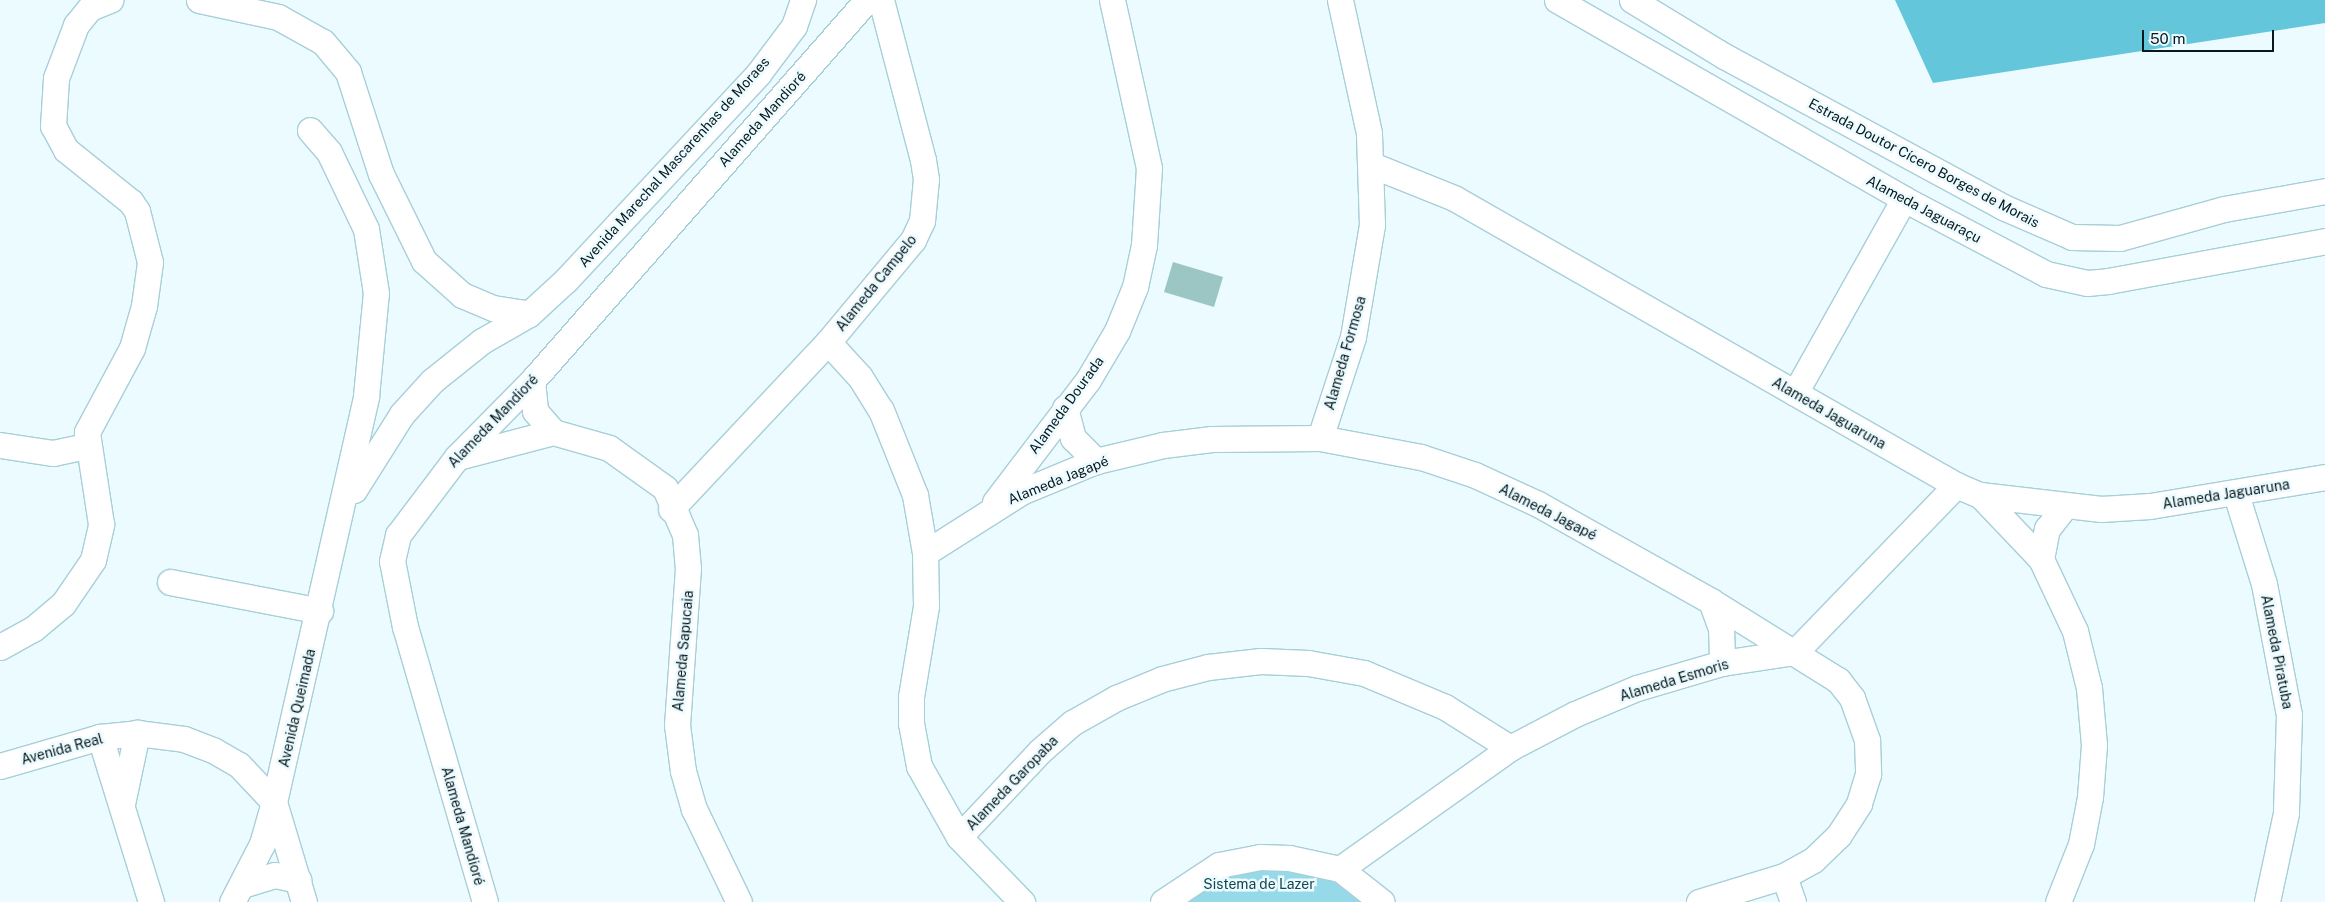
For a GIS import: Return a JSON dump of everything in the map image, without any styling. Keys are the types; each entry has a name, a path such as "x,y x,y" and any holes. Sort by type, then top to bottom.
{"street":[{"path":"0,647 33,629 63,604 93,560 101,524 86,446 92,419 132,348 150,262 143,224 131,202 66,150 53,126 56,78 76,25 90,8 110,0"},
{"path":"199,0 258,11 298,25 323,42 348,72 381,174 424,262 471,300 529,314"},
{"name":"Avenida Marechal Mascarenhas de Moraes","path":"529,314 566,280 758,74 794,26 803,0"},
{"name":"Alameda Mandioré","path":"485,902 405,627 392,561 398,535 415,508 457,457 532,381 867,0"},
{"name":"Alameda Campelo","path":"671,509 828,342 914,240 922,221 926,179 892,36 881,0"},
{"name":"Alameda Dourada","path":"990,509 1065,408 1117,331 1135,287 1144,244 1149,168 1112,0"},
{"name":"Alameda Formosa","path":"1320,438 1364,283 1372,166 1365,106 1340,0"},
{"name":"Alameda Jaguaraçu","path":"1557,0 1904,199 2046,274 2087,282 2151,275 2325,240"},
{"name":"Estrada Doutor Cícero Borges de Morais","path":"1632,0 1724,56 2003,207 2072,237 2120,238 2224,209 2325,191"},
{"path":"845,27 892,36"},
{"name":"Avenida Queimada","path":"237,893 262,844 288,749 366,396 376,316 375,266 352,194 310,130"},
{"name":"Alameda Jaguaruna","path":"1372,166 1454,198 1956,485 1980,495 2064,507 2150,506 2236,494 2325,477"},
{"path":"1795,394 1904,199"},
{"name":"Avenida Queimada","path":"342,511 402,414 448,367 529,314"},
{"path":"828,342 860,377 892,434 915,495 925,553 925,622 912,697 913,744 931,794 959,837 1022,902"},
{"path":"457,457 554,432 535,412 532,381"},
{"path":"366,396 402,414"},
{"path":"1065,408 1073,438 1096,461"},
{"name":"Alameda Sapucaia","path":"554,432 609,448 638,465 665,488 671,509 685,535 689,577 676,725 683,771 694,809 739,902"},
{"name":"Alameda Jagapé","path":"925,553 990,509 1096,461 1212,439 1320,438 1421,458 1474,475 1538,504 1711,601 1838,680 1852,698 1867,740 1868,774 1859,804 1839,835 1813,860 1784,876 1699,902"},
{"path":"0,445 53,453 86,446"},
{"path":"1795,652 1956,485"},
{"name":"Alameda Piratuba","path":"2236,494 2264,584 2289,715 2286,813 2267,902"},
{"path":"1980,495 2041,560 2075,631 2089,688 2094,745 2081,844 2058,902"},
{"path":"2041,560 2047,529 2064,507"},
{"path":"170,582 320,611"},
{"path":"1711,601 1721,628 1722,663"},
{"name":"Alameda Esmoris","path":"1340,869 1510,748 1637,688 1722,663 1795,652"},
{"name":"Alameda Garopaba","path":"959,837 1040,751 1072,724 1123,695 1208,667 1260,661 1308,663 1364,673 1445,707 1510,748"},
{"path":"121,811 136,734"},
{"name":"Avenida Real","path":"0,766 100,737 136,734 184,739 239,765 257,769 288,749"},
{"path":"100,737 121,811 151,902"},
{"name":"Avenida Real","path":"239,765 274,802"},
{"path":"274,802 301,891"},
{"path":"1163,902 1219,865 1260,857 1289,858 1340,869 1382,902"},
{"path":"237,893 275,875 301,891"},
{"path":"1784,876 1793,902"}],"green space":[{"name":"Sistema de Lazer","path":"1264,864 1308,871 1353,886 1371,902 1174,902 1223,873"}],"shaded area":[{"path":"1895,0 2325,0 2325,23 1933,83"}],"building":[{"path":"1173,262 1223,277 1214,307 1164,292"}]}
